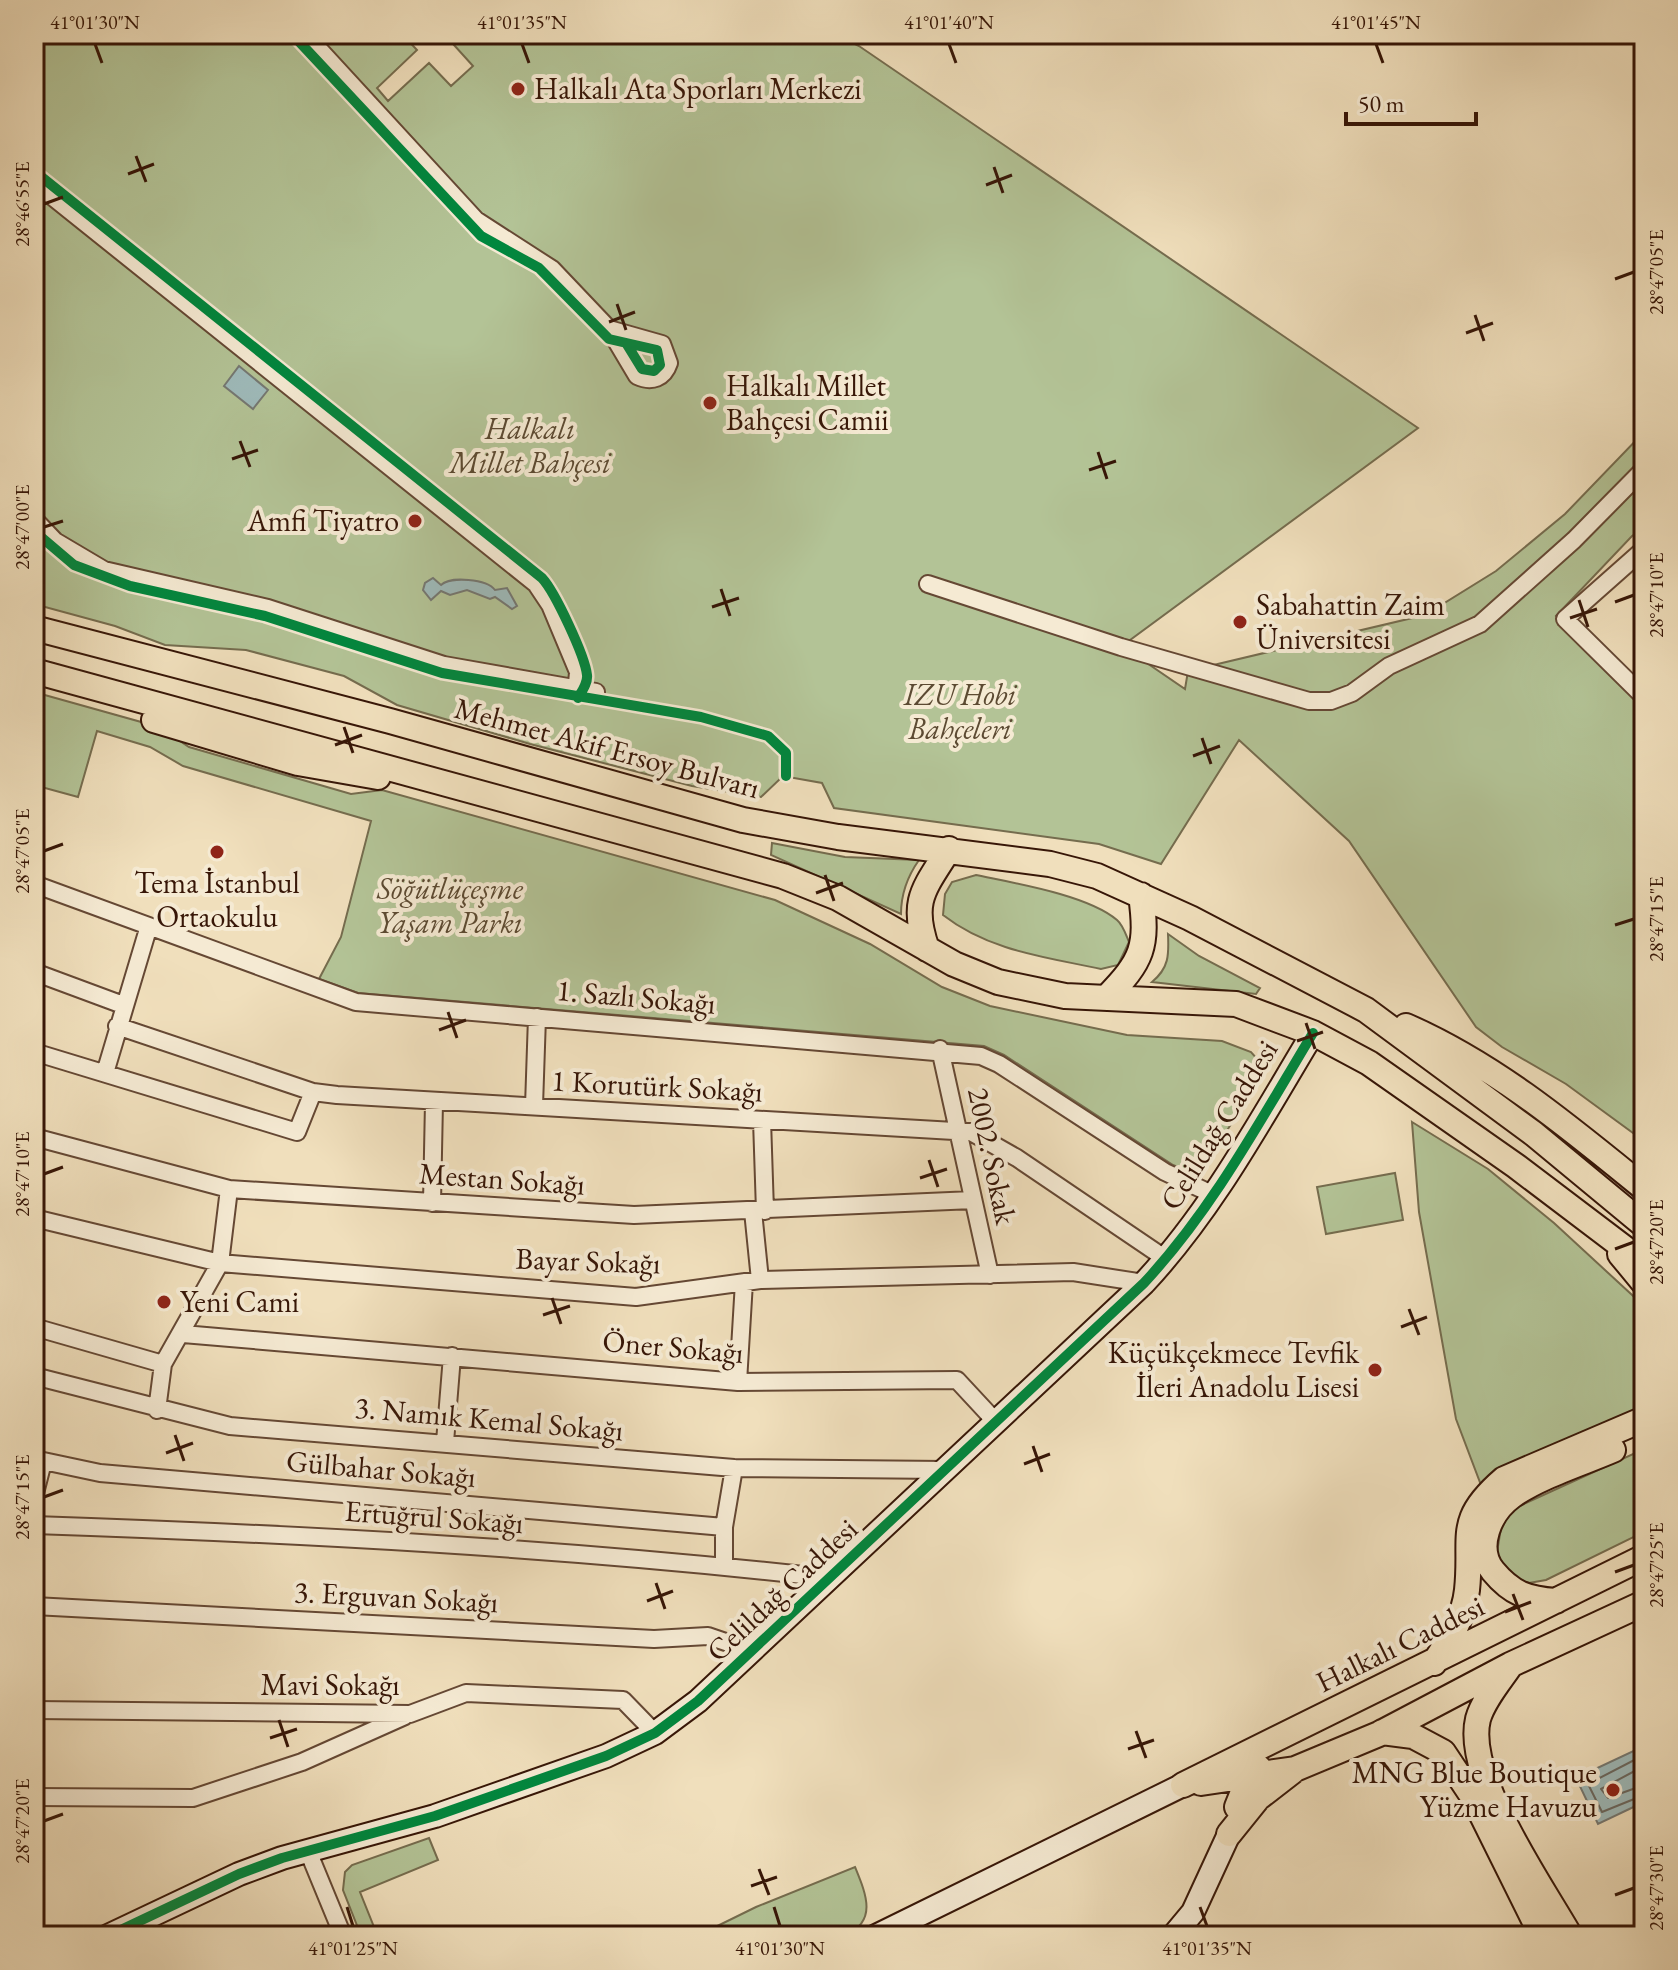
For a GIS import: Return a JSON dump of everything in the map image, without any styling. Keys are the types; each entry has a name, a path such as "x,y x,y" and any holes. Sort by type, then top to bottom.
{"main road":[{"name":"Mehmet Akif Ersoy Bulvarı","path":"34,628 390,721 743,820 838,837 1050,864 1097,876 1141,895 1366,1010 1534,1134 1644,1225"},
{"path":"34,671 783,876 860,910 927,949 998,982 1065,996 1236,1004 1313,1033 1369,1063 1644,1263"},
{"path":"34,681 323,770 456,786"},
{"path":"927,949 917,920 923,891 949,849"},
{"path":"1106,998 1129,974 1147,936 1141,895"},
{"path":"1366,1010 1455,1048 1560,1119 1644,1188"},
{"path":"1598,1228 1644,1283"},
{"path":"1434,1663 1458,1626 1467,1590 1467,1533 1473,1514 1486,1495 1504,1479 1644,1419"},
{"path":"1559,1601 1527,1599 1505,1586 1488,1565 1484,1541 1493,1515 1512,1495 1644,1436"},
{"name":"Halkalı Caddesi","path":"1183,1785 1644,1557"},
{"name":"Halkalı Caddesi","path":"1183,1785 1295,1769 1382,1732 1510,1665 1644,1603"},
{"path":"1510,1665 1478,1717 1475,1746 1483,1776 1499,1810 1570,1936"},
{"path":"1229,1834 1249,1777 1302,1728"},
{"path":"1382,1732 1413,1736 1443,1752 1473,1797 1542,1936"},
{"path":"1229,1834 1258,1798 1295,1769"},
{"path":"1209,1782 1231,1790 1237,1807"}],"street":[{"path":"305,34 476,220 545,262 609,329"},
{"path":"34,182 536,584 550,605 578,672 577,684 566,688"},
{"path":"928,584 1121,647 1309,701 1331,701 1352,693 1389,666 1480,624 1574,540 1644,469"},
{"path":"34,519 64,547 104,570 268,608 444,665 596,692"},
{"path":"1644,549 1565,619 1644,697"},
{"name":"1. Sazlı Sokağı","path":"34,884 148,929 356,1002 940,1049 981,1056 999,1064 1165,1172 1214,1195"},
{"path":"105,1073 148,929"},
{"path":"34,972 123,1005"},
{"path":"534,1106 537,1017"},
{"name":"1 Korutürk Sokağı","path":"117,1026 313,1092 434,1102 971,1132 1017,1158 1166,1259"},
{"name":"Celildağ Caddesi","path":"108,1936 239,1874 449,1811 606,1756 655,1733 698,1701 1144,1283 1214,1195 1313,1033"},
{"name":"2002. Sokak","path":"940,1049 990,1275"},
{"path":"34,1052 297,1132 313,1092"},
{"path":"432,1203 434,1102"},
{"path":"738,1382 759,1211 762,1120"},
{"name":"Mestan Sokağı","path":"34,1137 229,1189 432,1203 634,1215 973,1200"},
{"path":"157,1410 163,1364 183,1334 220,1263 229,1189"},
{"name":"Bayar Sokağı","path":"34,1218 220,1263 636,1297 752,1281 1073,1272 1144,1283"},
{"path":"34,1327 163,1364"},
{"name":"Öner Sokağı","path":"183,1334 738,1382 957,1380 996,1422"},
{"path":"445,1442 452,1356"},
{"name":"3. Namık Kemal Sokağı","path":"34,1376 157,1410 230,1426 734,1468 945,1470"},
{"path":"34,1497 38,1460"},
{"name":"Gülbahar Sokağı","path":"38,1460 100,1473 724,1527"},
{"path":"724,1566 724,1527 734,1468"},
{"name":"Ertuğrul Sokağı","path":"34,1525 251,1533 724,1566 830,1578"},
{"name":"3. Erguvan Sokağı","path":"34,1606 654,1639 708,1636 752,1651"},
{"name":"Mavi Sokağı","path":"34,1710 410,1714 466,1693 623,1700 655,1733"},
{"path":"34,1797 193,1798 302,1762 410,1714"},
{"name":"Halkalı Caddesi","path":"876,1936 1183,1785"},
{"path":"1173,1936 1193,1912 1229,1834"},
{"path":"308,1851 343,1936"}],"green space":[{"path":"34,34 365,34 368,37 372,34 402,34 417,50 377,88 388,101 429,63 451,86 473,66 444,34 835,34 859,46 1418,428 1122,646 1185,689 1188,671 1425,615 1496,571 1565,514 1644,432 1644,528 1632,536 1556,616 1644,703 1644,1141 1566,1084 1502,1047 1476,1027 1349,841 1239,740 1161,864 1099,844 834,808 822,783 783,776 761,797 692,786 397,705 344,676 246,650 165,645 115,626 34,604"},
{"name":"Söğütlüçeşme Yaşam Parkı","path":"34,692 159,727 189,747 351,794 382,790 775,900 870,944 942,987 990,1006 1127,1035 1222,1041 1251,1052 1259,1061 1257,1083 1204,1167 1189,1172 1173,1165 1004,1055 984,1046 358,993 319,979 341,937 371,821 183,766 150,747 97,731 78,797 34,785 37,715 34,713"},
{"path":"772,843 845,857 919,860 906,886 901,914 771,855"},
{"path":"976,875 1050,891 1104,911 1119,922 1129,942 1118,965 1101,969 1039,956 999,945 961,927 943,915 945,894 952,882"},
{"path":"1168,934 1199,956 1260,988 1256,994 1152,982 1167,961"},
{"path":"1412,1122 1488,1169 1554,1223 1644,1306 1644,1407 1499,1469 1481,1485 1456,1419 1419,1212"},
{"path":"1395,1173 1403,1220 1326,1234 1317,1187"},
{"path":"1644,1449 1644,1532 1546,1580 1529,1583 1515,1578 1503,1567 1497,1552 1502,1522 1513,1509"},
{"path":"429,1838 438,1860 360,1892 374,1927 360,1933 343,1890 345,1872 352,1865"},
{"path":"855,1867 863,1887 866,1915 855,1930 845,1936 697,1936 756,1907"}],"water":[{"path":"239,366 268,390 253,409 224,386"},
{"path":"433,578 441,585 452,580 468,580 484,583 495,590 507,588 517,606 512,609 495,597 490,599 467,590 450,595 441,591 431,600 423,590 425,583"},
{"name":"MNG Blue Boutique Yüzme Havuzu","path":"1644,1746 1644,1802 1598,1824 1576,1778"}],"cycle path":[{"path":"292,34 481,236 539,268 609,339 657,350 660,365 654,371 642,369 626,343"},
{"path":"34,171 542,578 561,610 585,666 587,681 578,698"},
{"path":"34,531 74,565 130,586 265,616 442,673 701,717 768,736 786,753 786,776"},
{"path":"108,1936 239,1874 282,1858 435,1816 606,1756 655,1733 698,1701 1144,1283 1214,1194 1313,1033"}],"place":[{"name":"Halkalı Ata Sporları Merkezi","path":"518,89"},
{"name":"Halkalı Millet Bahçesi Camii","path":"710,403"},
{"name":"Amfi Tiyatro","path":"415,521"},
{"name":"Sabahattin Zaim Üniversitesi","path":"1240,622"},
{"name":"Tema İstanbul Ortaokulu","path":"217,852"},
{"name":"Yeni Cami","path":"164,1302"},
{"name":"Küçükçekmece Tevfik İleri Anadolu Lisesi","path":"1375,1370"},
{"name":"MNG Blue Boutique Yüzme Havuzu","path":"1613,1790"}],"park label":[{"name":"Halkalı Millet Bahçesi","path":"530,446"},
{"name":"IZU Hobi Bahçeleri","path":"960,712"}]}
